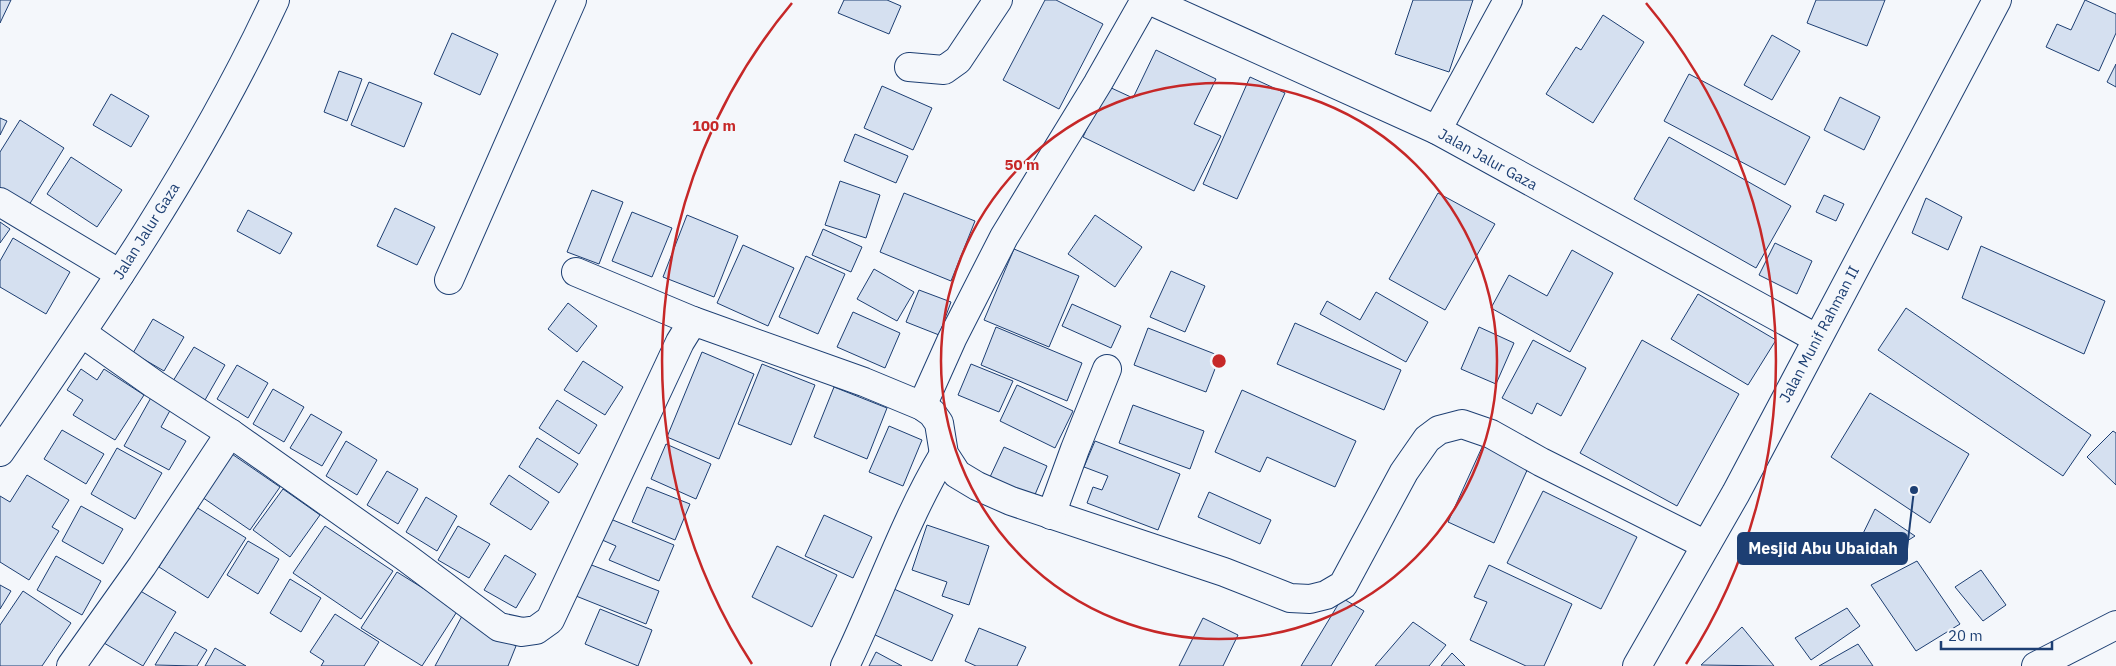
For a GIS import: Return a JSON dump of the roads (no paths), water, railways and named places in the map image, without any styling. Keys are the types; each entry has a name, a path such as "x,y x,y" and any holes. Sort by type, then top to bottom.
{"street":[{"name":"Jalan Jalur Gaza","path":"0,452 82,333 206,134 242,68 275,0"},
{"path":"449,280 572,0"},
{"path":"909,67 944,70 958,60 998,0"},
{"path":"922,406 952,340 1004,237 1098,83 1145,0"},
{"name":"Jalan Jalur Gaza","path":"1149,0 1438,130 1816,338"},
{"path":"1438,130 1508,0"},
{"name":"Jalan Munif Rahman II","path":"1637,666 1736,494 1816,338 1997,0"},
{"path":"0,202 120,274"},
{"path":"576,272 693,321 864,382 922,406 932,413 939,423 944,454 957,474 977,486 1011,501 1224,572 1290,598 1310,599 1326,595 1343,585 1404,472 1427,439 1439,430 1462,424 1491,434 1590,488 1706,545"},
{"path":"82,333 154,384 230,433 404,556 499,627 522,632 536,630 550,620 680,342 693,321"},
{"path":"1051,515 1075,448 1107,369"},
{"path":"71,666 142,566 230,433"},
{"path":"845,666 867,622 918,500 944,454"},
{"path":"2036,666 2116,625"}],"place":[{"name":"Mesjid Abu Ubaidah","path":"1914,490"}]}
